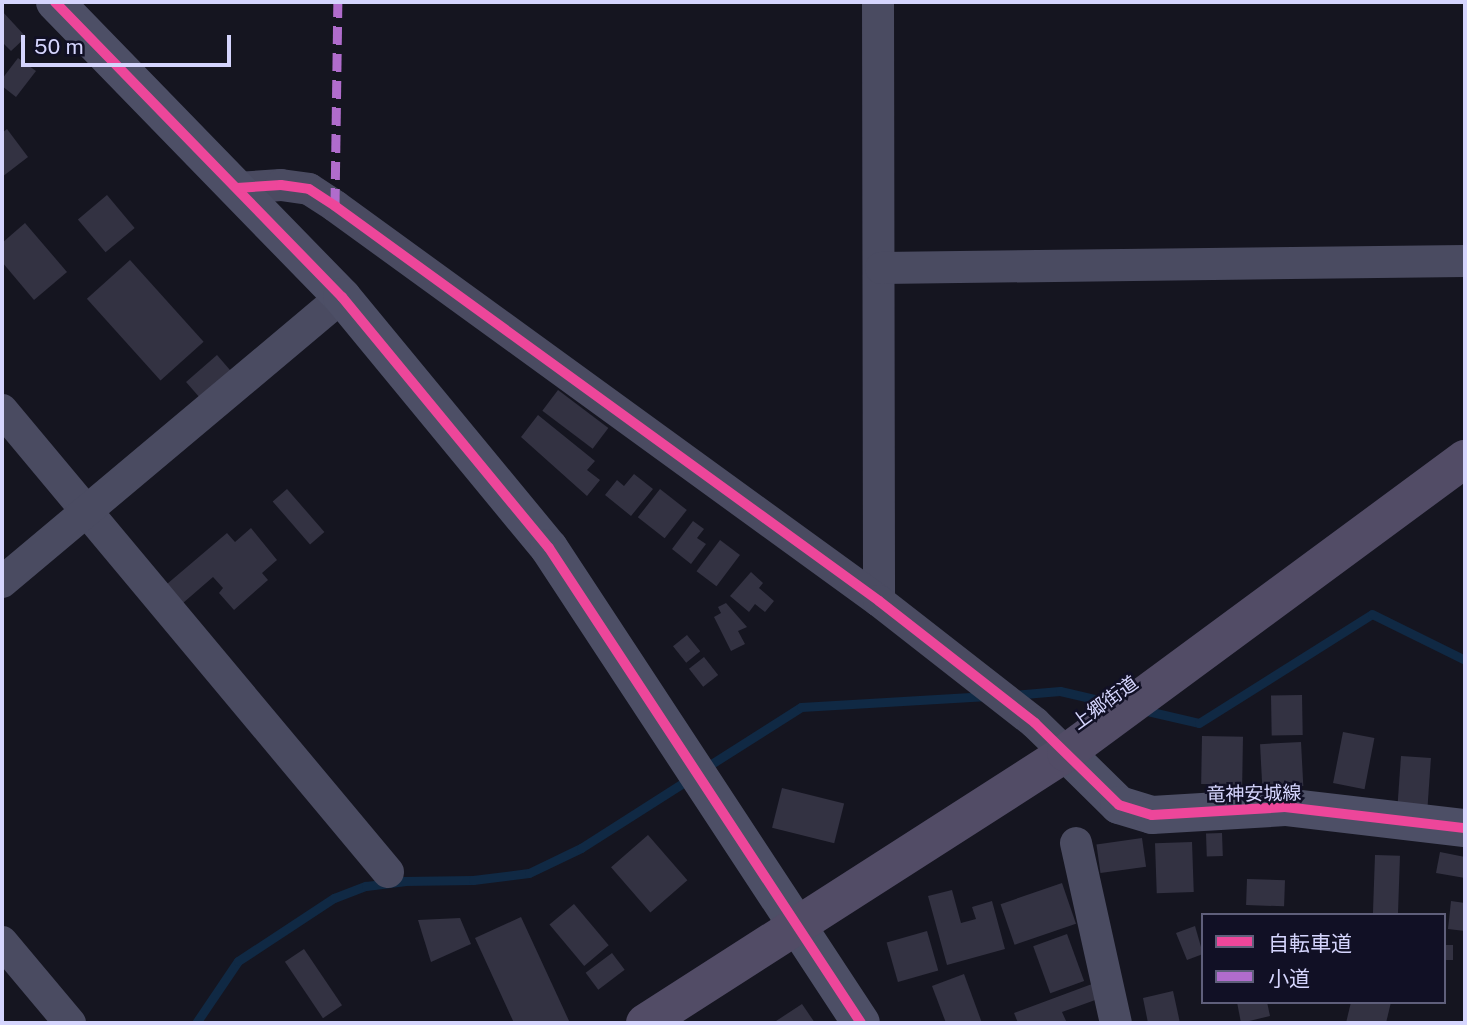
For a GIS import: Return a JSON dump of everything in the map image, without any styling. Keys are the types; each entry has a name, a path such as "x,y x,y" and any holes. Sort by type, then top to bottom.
{"main road":[{"name":"上郷街道","path":"645,1023 798,928 1066,753 1465,459"}],"street":[{"path":"55,2 342,297 549,548 861,1023"},
{"path":"878,2 881,268 879,601"},
{"path":"237,188 281,185 309,189 335,206 879,601 1035,723 1066,753"},
{"path":"881,268 1465,261"},
{"path":"2,582 342,297"},
{"path":"2,410 388,872"},
{"name":"竜神安城線","path":"1066,753 1119,805 1153,815 1285,807 1465,828"},
{"path":"1076,843 1116,1023"},
{"path":"2,942 70,1023"}],"building":[{"path":"2,11 26,37 11,51 2,42"},
{"path":"18,58 36,71 16,97 2,86 2,79"},
{"path":"7,129 28,157 2,177 2,133"},
{"path":"107,195 135,228 106,252 78,219"},
{"path":"25,223 67,272 34,300 2,262 2,243"},
{"path":"130,260 204,342 161,381 87,299"},
{"path":"217,355 235,376 204,403 186,382"},
{"path":"558,390 608,428 593,449 542,411"},
{"path":"538,415 595,461 587,470 600,480 587,496 521,437"},
{"path":"634,474 653,489 631,516 605,495 617,480 624,486"},
{"path":"287,489 324,532 310,544 273,501"},
{"path":"660,489 687,510 665,538 638,517"},
{"path":"693,521 704,529 697,538 706,544 691,564 672,549"},
{"path":"251,528 277,560 262,573 268,580 234,610 219,593 223,588 213,577 183,603 167,584 227,533 235,542"},
{"path":"720,540 740,555 716,586 697,571"},
{"path":"751,572 763,583 759,588 774,601 765,612 755,604 749,612 730,596"},
{"path":"726,603 747,627 738,631 745,644 731,651 714,617 721,613 718,607"},
{"path":"687,635 700,651 686,663 673,646"},
{"path":"704,657 718,675 703,687 689,669"},
{"path":"1302,695 1303,735 1272,736 1271,696"},
{"path":"1343,732 1374,738 1364,789 1333,783"},
{"path":"1202,736 1243,737 1242,785 1201,784"},
{"path":"1301,742 1303,786 1262,788 1260,744"},
{"path":"1401,756 1431,758 1428,806 1398,804"},
{"path":"782,788 844,803 834,843 772,828"},
{"path":"1222,833 1223,856 1207,857 1206,834"},
{"path":"648,835 687,880 650,912 611,867"},
{"path":"1142,838 1146,867 1100,873 1096,844"},
{"path":"1192,842 1194,892 1157,893 1155,843"},
{"path":"1440,852 1465,857 1465,878 1436,873"},
{"path":"1375,855 1400,856 1398,913 1373,913"},
{"path":"1247,879 1285,880 1284,906 1246,905"},
{"path":"1062,883 1076,924 1015,945 1001,904"},
{"path":"952,890 961,923 976,919 972,907 992,901 1005,949 947,965 928,896"},
{"path":"1451,901 1465,903 1465,931 1448,929"},
{"path":"574,904 609,945 584,966 549,925"},
{"path":"521,917 570,1023 514,1023 475,938"},
{"path":"460,918 471,944 431,962 418,920"},
{"path":"1195,926 1201,955 1187,960 1176,933"},
{"path":"927,931 938,970 898,982 887,943"},
{"path":"1067,934 1084,981 1050,993 1033,946"},
{"path":"1446,945 1453,945 1453,960 1446,960"},
{"path":"304,949 342,1005 323,1018 285,962"},
{"path":"612,953 625,970 598,990 586,973"},
{"path":"964,974 982,1023 946,1023 932,986"},
{"path":"1092,984 1098,999 1062,1012 1067,1023 1018,1023 1014,1013"},
{"path":"1173,991 1180,1023 1148,1023 1143,998"},
{"path":"802,1004 815,1023 773,1023"},
{"path":"1237,1004 1267,1004 1270,1016 1241,1023"},
{"path":"1351,1004 1391,1004 1386,1023 1346,1023"}],"waterway":[{"path":"1143,710 1199,723 1372,614 1465,660"},
{"path":"1013,695 1060,691 1116,704"},
{"path":"705,768 801,707 988,696"},
{"path":"196,1023 238,961 334,898 366,886 404,881 473,880 529,873 581,848 691,778"}],"marked path":[{"path":"335,206 338,2"}],"cycle path":[{"path":"55,2 342,297 549,548 861,1023"},
{"path":"237,188 281,185 309,189 335,206 879,601 1035,723 1119,805 1152,815 1285,807 1465,828"}]}
